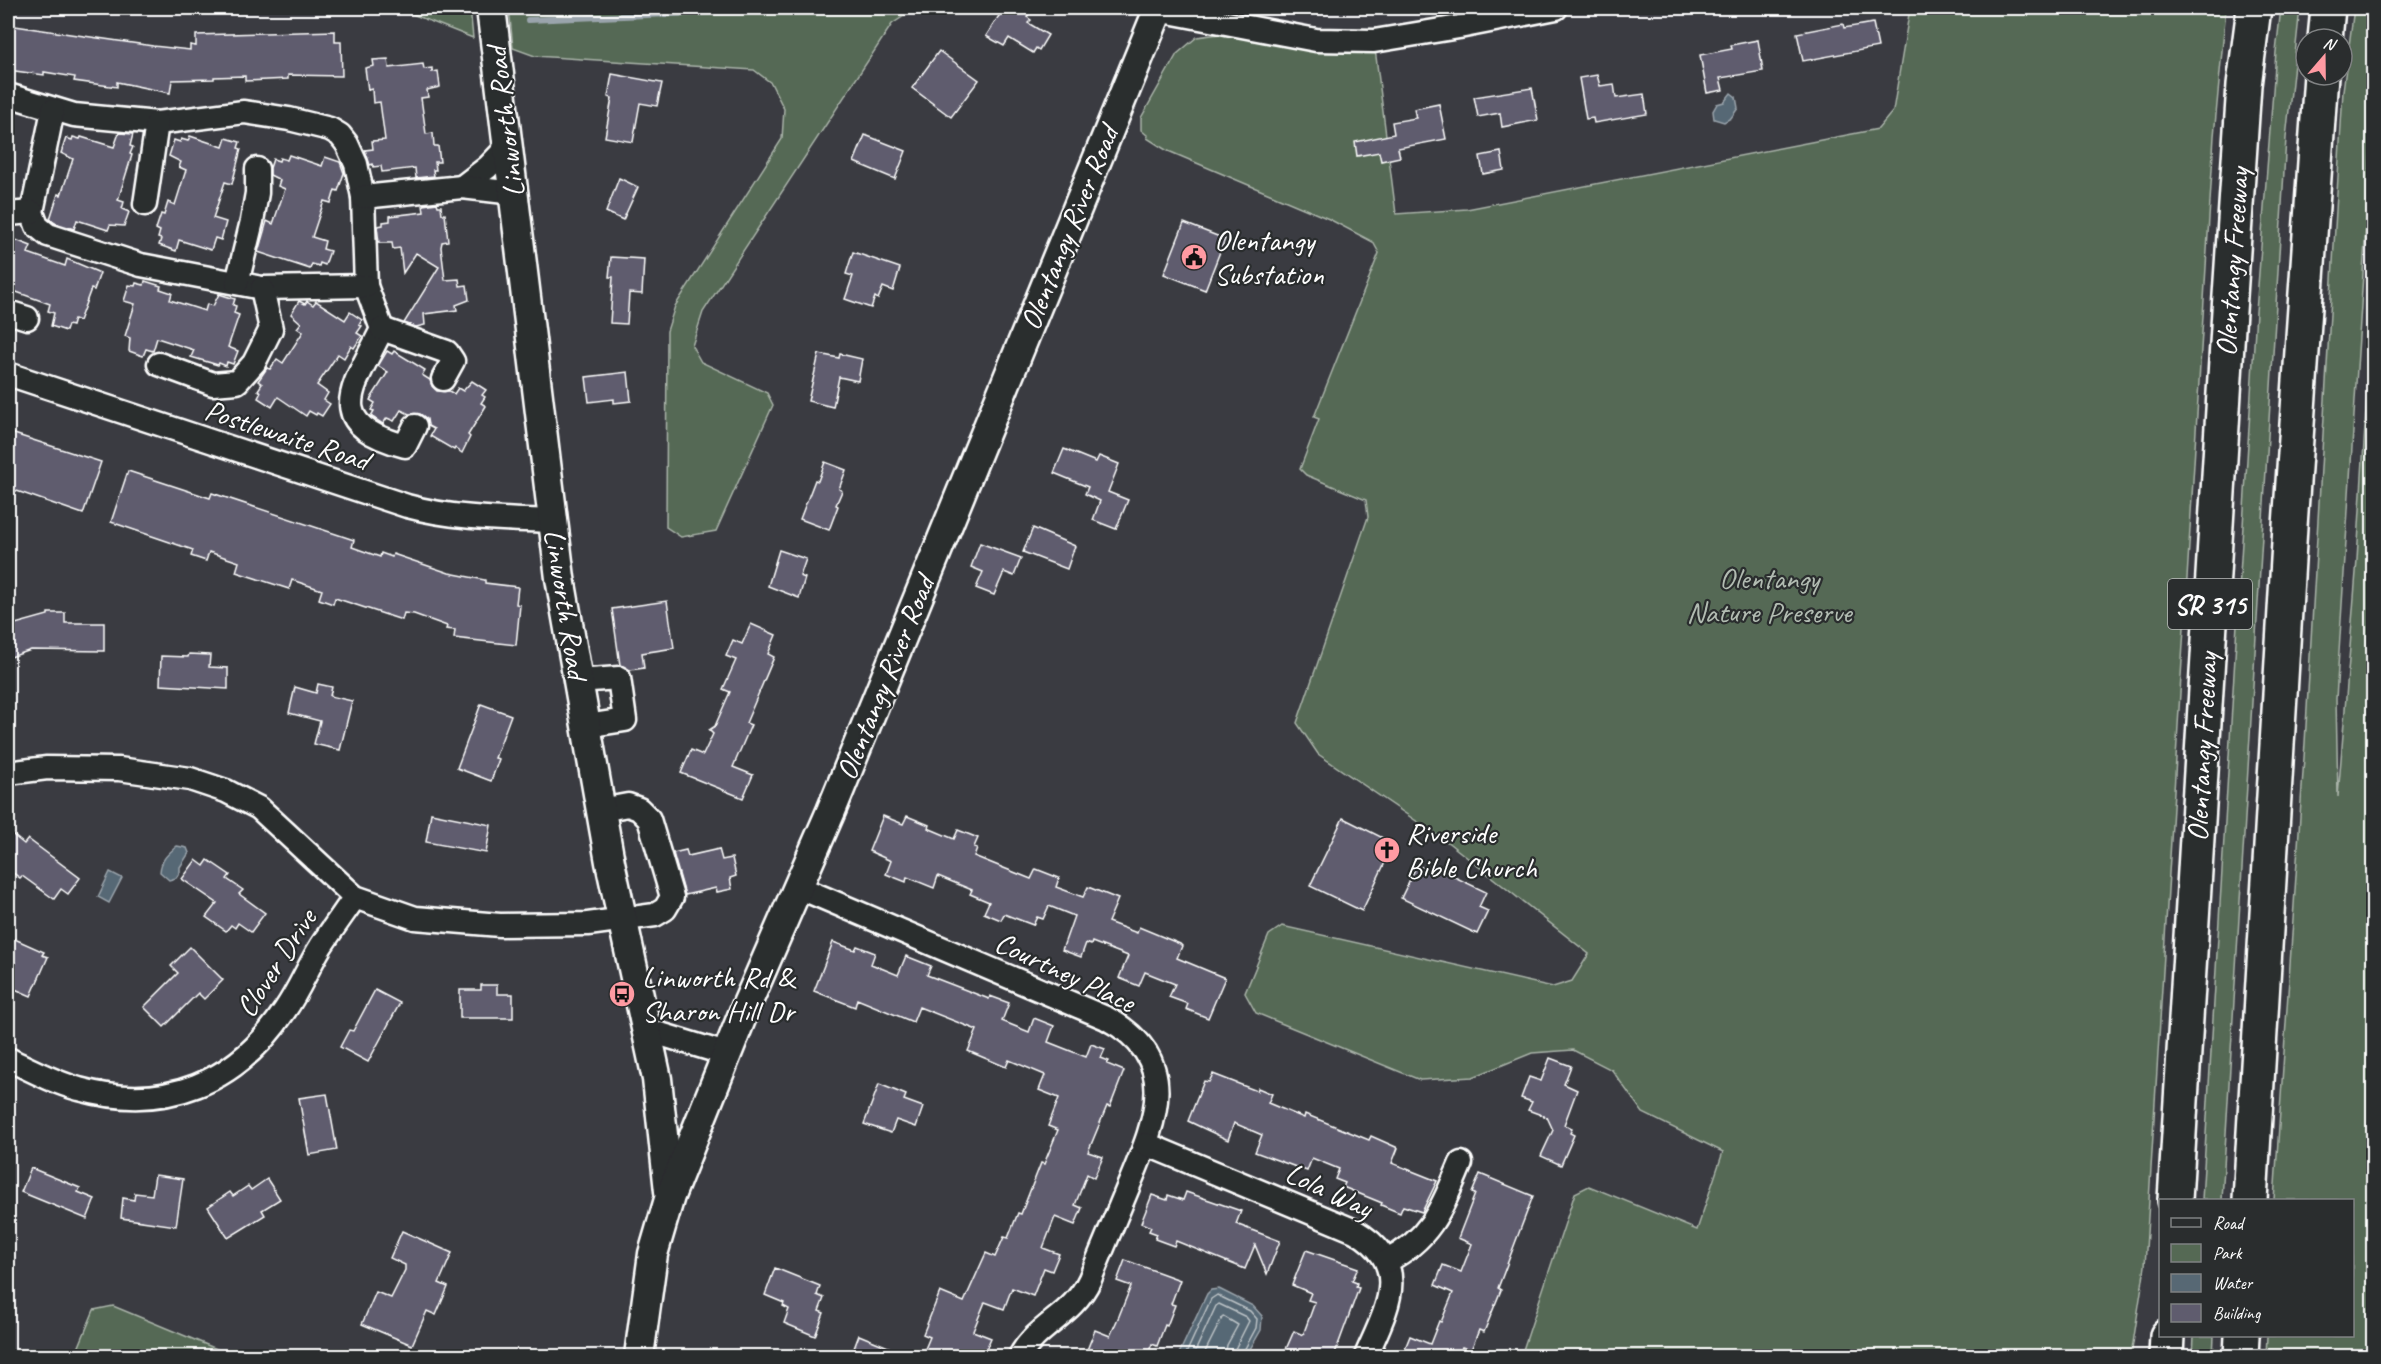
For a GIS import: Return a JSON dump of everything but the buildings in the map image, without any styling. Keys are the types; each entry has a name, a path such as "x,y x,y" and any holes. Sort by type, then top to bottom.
{"highway":[{"name":"Olentangy Freeway","path":"2175,1199 2228,323 2244,85 2254,8"},
{"path":"2326,27 2328,8"},
{"name":"SR 315","path":"2250,1199 2290,526 2320,87"},
{"path":"2166,1356 2167,1337"},
{"path":"2241,1356 2242,1337"}],"main road":[{"name":"Linworth Road","path":"491,8 553,521 577,681 623,920 657,1079 670,1196"},
{"name":"Olentangy River Road","path":"639,1356 650,1271 670,1196 726,1054 798,887 1080,205 1158,9"}],"street":[{"path":"1158,9 1316,40 1374,41 1556,8"},
{"path":"8,95 74,115 157,123 244,112 289,119 330,129 340,135 356,164 363,197 366,286 382,329 354,387 350,407 357,424 380,440 405,446 415,426"},
{"path":"53,110 32,212 37,226 48,236 141,265 262,288 366,286"},
{"path":"145,204 157,123"},
{"path":"462,186 488,167 509,145"},
{"path":"237,283 252,221 258,169"},
{"path":"363,197 462,186 514,193"},
{"path":"8,214 32,212"},
{"path":"159,364 213,384 237,382 254,363 271,328 262,288"},
{"path":"382,329 447,352 453,362 443,379"},
{"name":"Postlewaite Road","path":"8,374 407,506 434,513 465,517 553,521"},
{"path":"577,681 619,678 625,720 586,726"},
{"path":"8,774 47,768 119,769 190,778 226,791 259,808 355,897 415,918 500,925 588,924 655,915 664,909 672,897 649,819 639,809 628,805 601,810"},
{"name":"Courtney Place","path":"798,887 1106,1018 1123,1027 1147,1052 1153,1064 1157,1098 1146,1144 1084,1292 1074,1305 1028,1342 1020,1356"},
{"name":"Clover Drive","path":"8,1059 80,1090 128,1097 158,1096 207,1083 221,1075 256,1047 285,1011 321,946 355,897"},
{"path":"647,1030 726,1054"},
{"name":"Lola Way","path":"1146,1144 1367,1238 1387,1261 1391,1292 1366,1356"},
{"path":"1387,1261 1406,1251 1430,1229 1461,1163"}],"green space":[{"path":"397,8 470,8 473,38"},
{"path":"509,8 916,8 892,24 703,312 692,346 701,362 767,393 773,405 716,531 681,537 666,527 667,331 675,306 782,139 784,109 771,83 754,70 535,56 513,48"},
{"name":"Olentangy Nature Preserve","path":"1910,8 2226,8 2214,136 2145,1266 2131,1356 1521,1356 1575,1193 1589,1186 1697,1230 1723,1152 1643,1113 1612,1070 1573,1050 1532,1053 1473,1077 1420,1080 1256,1013 1245,993 1269,935 1282,926 1553,987 1572,981 1589,954 1450,844 1318,754 1297,723 1368,517 1366,500 1306,475 1300,469 1319,419 1314,417 1379,253 1373,242 1329,219 1166,150 1147,138 1148,136 1141,130 1141,118 1177,54 1197,37 1249,30 1374,41 1396,214 1467,209 1878,129 1893,111"},
{"path":"2281,8 2300,8 2298,27 2294,27 2294,64 2286,138 2222,1199 2202,1199 2256,312"},
{"path":"2354,8 2373,8 2373,116 2336,699 2338,797 2357,560 2373,292 2373,1356 2266,1356 2267,1337 2354,1337 2354,1199 2274,1199 2305,743 2343,91 2344,87 2354,87 2354,27 2351,27"},
{"path":"113,1306 232,1356 75,1356 94,1310"},
{"path":"2194,1337 2214,1337 2213,1356 2193,1356"}],"water":[{"path":"1731,93 1736,97 1738,108 1731,118 1724,122 1714,119 1713,111 1717,104 1724,102"},
{"path":"177,846 187,848 189,853 176,878 169,880 160,872 161,867 166,857"},
{"path":"110,872 122,878 109,903 98,897"},
{"path":"1219,1289 1253,1306 1262,1316 1261,1330 1246,1356 1178,1356 1207,1294 1211,1290"}],"waterway":[{"path":"528,20 811,8"}],"place":[{"name":"Olentangy Substation","path":"1194,257"},
{"name":"Riverside Bible Church","path":"1387,850"},
{"name":"Linworth Rd & Sharon Hill Dr","path":"622,994"}]}
